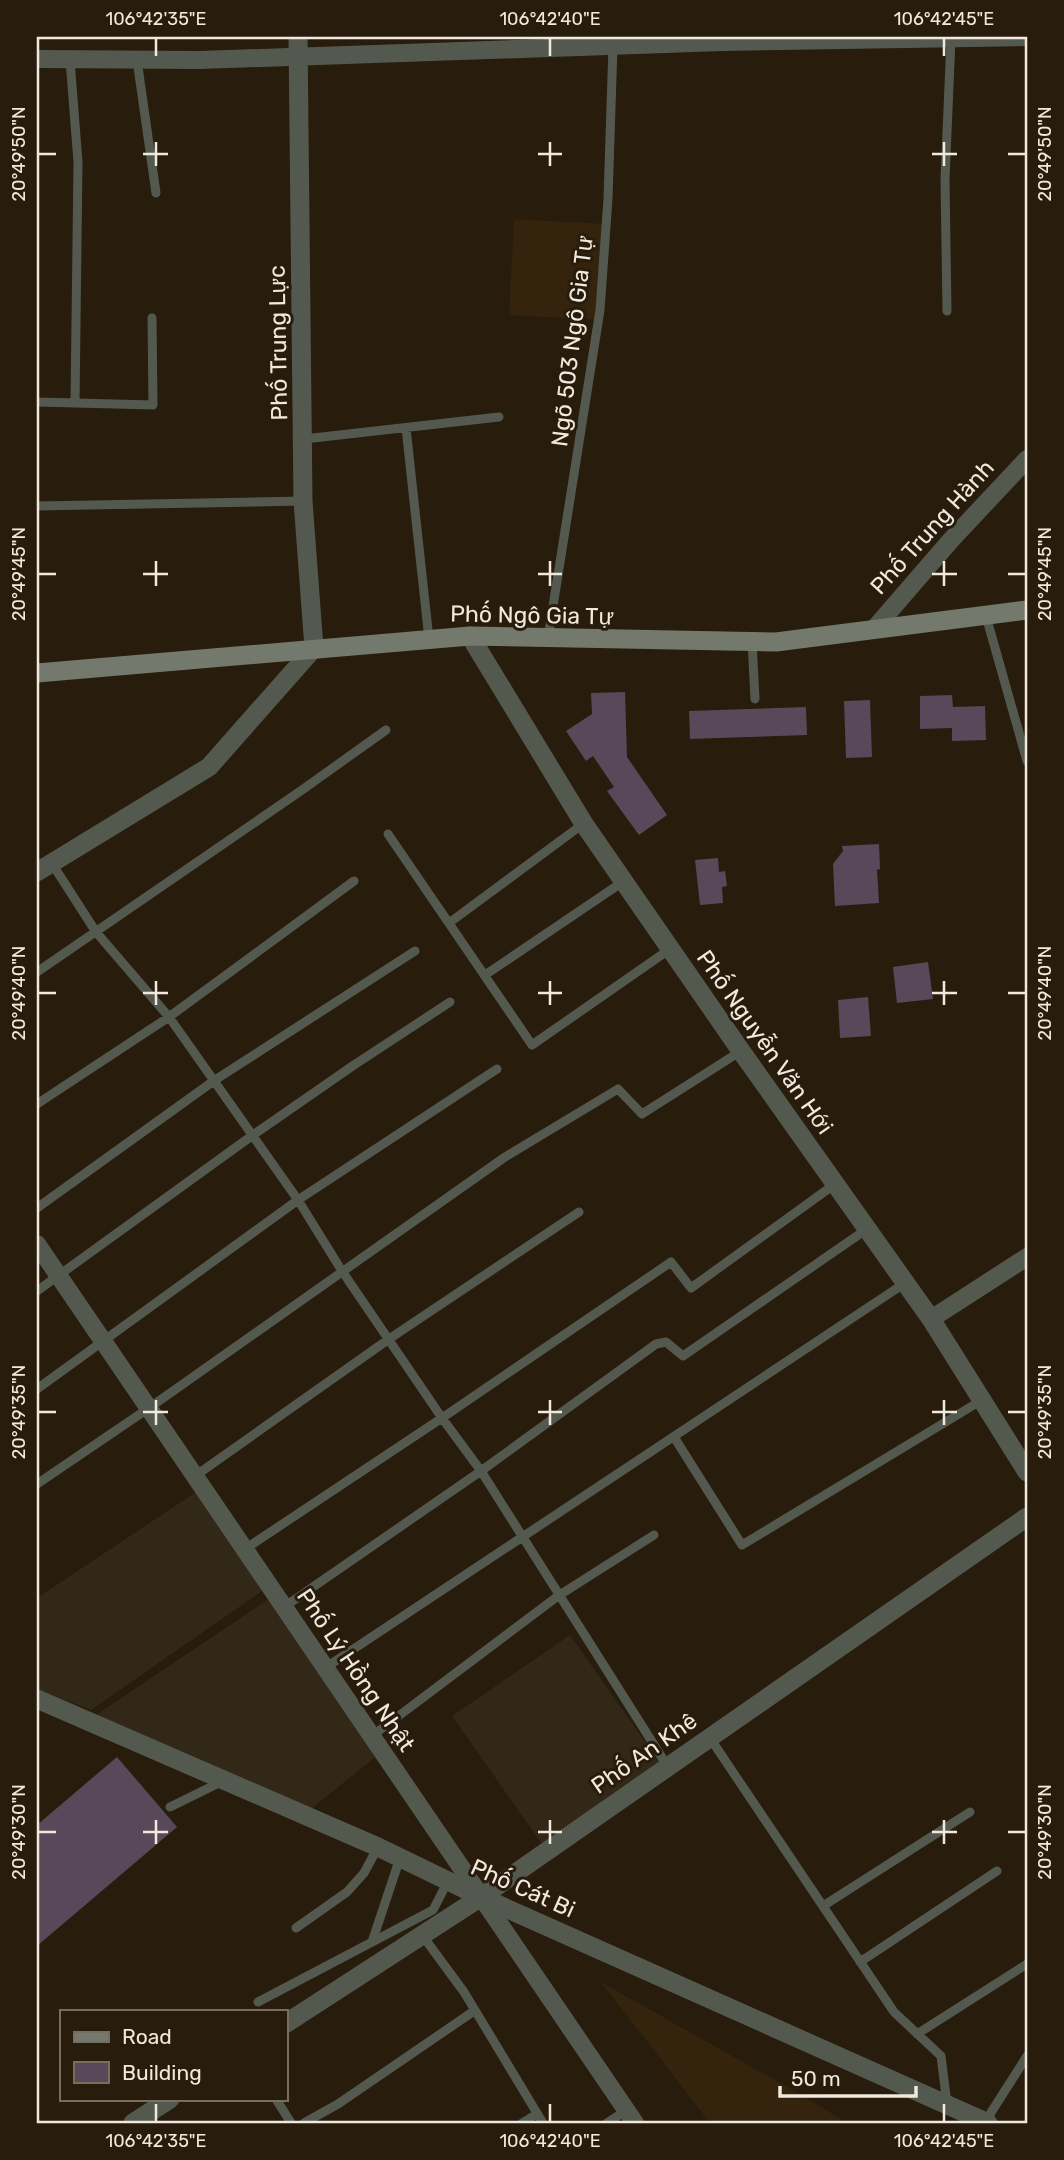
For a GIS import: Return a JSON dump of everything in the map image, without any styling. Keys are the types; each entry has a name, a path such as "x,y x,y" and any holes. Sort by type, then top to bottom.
{"main road":[{"name":"Phố Ngô Gia Tự","path":"37,673 470,636 776,642 1027,610"}],"street":[{"name":"Phố Trung Lực","path":"298,37 303,501 314,648"},
{"path":"37,60 298,58 613,46 722,39 1027,37"},
{"name":"Phố Trung Hành","path":"874,629 951,540 1027,459"},
{"name":"Phố Nguyễn Văn Hới","path":"470,636 584,824 931,1319 1027,1472"},
{"path":"44,867 209,767 314,648"},
{"name":"Phố Lý Hồng Nhật","path":"37,1244 631,2117"},
{"path":"931,1319 1027,1257"},
{"name":"Phố An Khê","path":"287,2023 481,1897 1027,1517"},
{"name":"Phố Cát Bi","path":"37,1699 378,1847 481,1897 986,2123"},
{"path":"133,2123 168,2100"}],"lane":[{"path":"947,311 945,178 951,39"},
{"name":"Ngõ 503 Ngô Gia Tự","path":"547,639 600,310 608,199 613,46"},
{"path":"71,60 78,162 75,404"},
{"path":"137,60 156,193"},
{"path":"37,402 153,405 152,318"},
{"path":"304,439 499,417"},
{"path":"406,428 429,639"},
{"path":"37,506 303,501"},
{"path":"986,616 1023,730 1027,761"},
{"path":"751,641 755,699"},
{"path":"37,972 386,730"},
{"path":"449,923 584,824"},
{"path":"388,834 532,1045 670,949"},
{"path":"44,867 169,1017 215,1080 442,1418 481,1471 668,1767"},
{"path":"37,1104 169,1017 354,881"},
{"path":"485,975 624,881"},
{"path":"37,1208 215,1080 415,951"},
{"path":"37,1291 253,1135 450,1002"},
{"path":"37,1484 505,1157 618,1089 642,1114 741,1051"},
{"path":"37,1388 298,1200 497,1069"},
{"path":"245,1549 671,1262 691,1288 835,1184"},
{"path":"195,1476 389,1339 579,1212"},
{"path":"284,1607 481,1471 656,1344 666,1342 683,1356 867,1229"},
{"path":"326,1668 905,1283"},
{"path":"674,1437 742,1545 982,1400"},
{"path":"372,1736 558,1596 654,1535"},
{"path":"709,1738 894,2012 941,2056 947,2105"},
{"path":"170,1807 226,1780"},
{"path":"823,1906 970,1812"},
{"path":"296,1928 347,1892 364,1873 378,1847"},
{"path":"372,1942 400,1858"},
{"path":"860,1962 996,1871"},
{"path":"258,2002 433,1910 448,1881"},
{"path":"422,1935 464,1992 543,2123"},
{"path":"917,2034 1027,1964"},
{"path":"303,2123 338,2104 474,2011"},
{"path":"986,2123 1027,2056"},
{"path":"277,2100 291,2123"},
{"path":"522,2123 537,2114"},
{"path":"607,2123 631,2117"}],"shaded area":[{"path":"514,219 607,224 601,320 509,315"},
{"path":"199,1490 262,1591 91,1710 37,1689 37,1598"},
{"path":"273,1596 379,1754 306,1813 96,1715"},
{"path":"570,1635 667,1773 549,1854 452,1716"},
{"path":"601,1982 805,2097 847,2123 710,2123"}],"building":[{"path":"625,692 627,757 667,815 639,835 607,791 614,787 593,756 586,761 566,731 592,714 591,693"},
{"path":"952,695 953,707 985,706 986,740 952,741 952,728 920,729 920,696"},
{"path":"870,700 872,757 846,758 844,701"},
{"path":"806,707 807,735 690,739 689,711"},
{"path":"879,844 879,903 835,906 833,864 843,851 842,846"},
{"path":"718,858 719,872 725,871 727,886 722,887 723,903 700,905 695,860"},
{"path":"928,962 933,999 897,1003 893,967"},
{"path":"868,997 871,1036 840,1038 838,1000"},
{"path":"117,1757 177,1827 37,1946 37,1825"}]}
